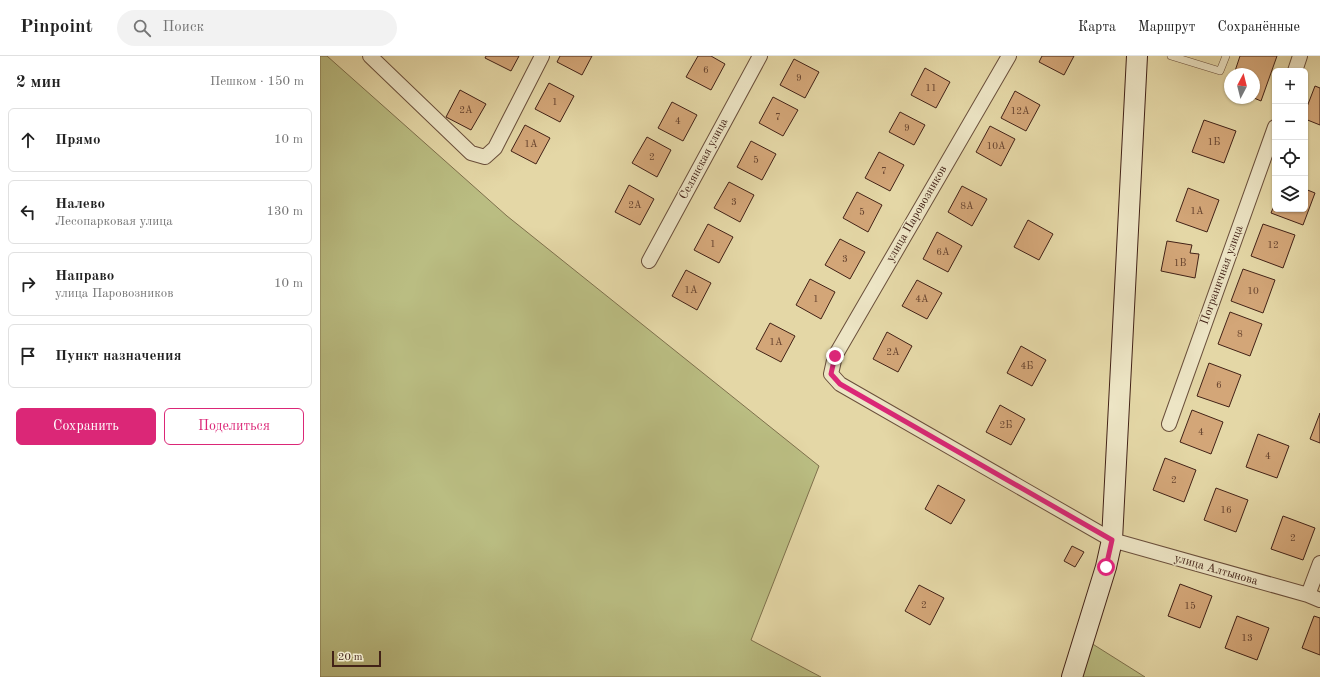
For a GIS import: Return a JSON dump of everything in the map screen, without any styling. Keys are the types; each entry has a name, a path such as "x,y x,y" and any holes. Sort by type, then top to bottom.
{"main road":[{"path":"1072,677 1106,567 1112,540 1137,56"}],"street":[{"path":"370,56 471,153 485,157 495,148 542,56"},
{"name":"Селянская улица","path":"649,261 760,56"},
{"name":"улица Паровозников","path":"831,374 835,356 1009,56"},
{"path":"1296,68 1300,56"},
{"name":"Пограничная улица","path":"1169,424 1272,135"},
{"name":"улица Алтынова","path":"831,374 840,384 1112,540 1314,598"},
{"path":"1314,598 1320,563"}],"lane":[{"path":"1171,56 1220,71 1226,56"}],"green space":[{"path":"320,56 327,56 507,216 819,466 751,640 821,677 320,677"},
{"path":"1091,643 1145,677 1081,677"}],"building":[{"path":"486,56 519,56 511,71 485,58"},
{"path":"560,56 592,56 582,75 557,62"},
{"path":"698,56 711,56 725,64 711,90 686,77"},
{"path":"1042,56 1074,56 1064,75 1039,62"},
{"path":"1240,56 1277,56 1261,101 1260,68 1236,68"},
{"path":"794,59 819,72 805,98 780,85"},
{"path":"925,68 950,82 936,108 911,95"},
{"path":"549,83 574,96 560,122 535,109"},
{"path":"1315,86 1320,88 1320,125 1308,120 1308,104"},
{"path":"460,90 486,104 471,130 446,117"},
{"path":"1015,91 1040,105 1026,131 1001,118"},
{"path":"773,97 798,110 783,136 759,123"},
{"path":"672,102 697,115 683,141 658,128"},
{"path":"900,112 925,125 914,145 889,132"},
{"path":"1204,120 1236,131 1224,163 1192,152"},
{"path":"525,125 550,138 536,164 511,151"},
{"path":"990,126 1015,139 1001,166 976,152"},
{"path":"647,137 671,150 657,177 632,163"},
{"path":"751,141 776,154 762,180 737,167"},
{"path":"879,152 904,165 890,191 865,178"},
{"path":"729,182 754,195 740,222 714,208"},
{"path":"629,185 654,199 640,225 615,212"},
{"path":"962,186 987,199 972,226 948,212"},
{"path":"1188,188 1219,200 1207,232 1176,221"},
{"path":"1308,190 1315,193 1308,212"},
{"path":"857,192 882,205 868,232 843,218"},
{"path":"1272,210 1272,212 1308,212 1303,225 1271,213"},
{"path":"1028,220 1053,234 1039,260 1014,247"},
{"path":"708,224 733,237 719,263 694,250"},
{"path":"1263,224 1295,235 1283,268 1251,256"},
{"path":"937,232 962,246 948,272 923,259"},
{"path":"840,239 865,252 850,279 825,265"},
{"path":"1167,241 1192,245 1190,253 1199,254 1195,278 1161,271"},
{"path":"1243,269 1275,280 1263,313 1231,301"},
{"path":"686,270 711,283 697,310 672,296"},
{"path":"810,279 835,292 821,319 796,305"},
{"path":"917,280 942,293 927,319 902,306"},
{"path":"1230,312 1262,324 1250,356 1218,344"},
{"path":"770,323 795,336 781,362 756,349"},
{"path":"887,332 912,346 898,372 873,359"},
{"path":"1021,346 1046,360 1032,386 1007,373"},
{"path":"1209,363 1241,375 1229,407 1197,396"},
{"path":"1000,405 1025,419 1011,445 986,432"},
{"path":"1192,410 1223,422 1211,454 1180,442"},
{"path":"1320,413 1320,443 1310,439"},
{"path":"1258,434 1289,446 1277,478 1246,467"},
{"path":"1165,458 1196,470 1184,502 1153,490"},
{"path":"938,485 965,500 951,524 925,509"},
{"path":"1216,488 1248,500 1236,532 1204,520"},
{"path":"1283,516 1315,528 1303,560 1271,549"},
{"path":"1072,546 1084,552 1075,567 1064,561"},
{"path":"1180,584 1212,596 1200,628 1168,616"},
{"path":"919,585 944,598 930,625 905,611"},
{"path":"1237,616 1269,628 1257,660 1225,648"},
{"path":"1314,616 1320,618 1320,655 1302,648"}],"route":[{"path":"835,356 831,374 840,384 1112,540 1106,567"}]}
